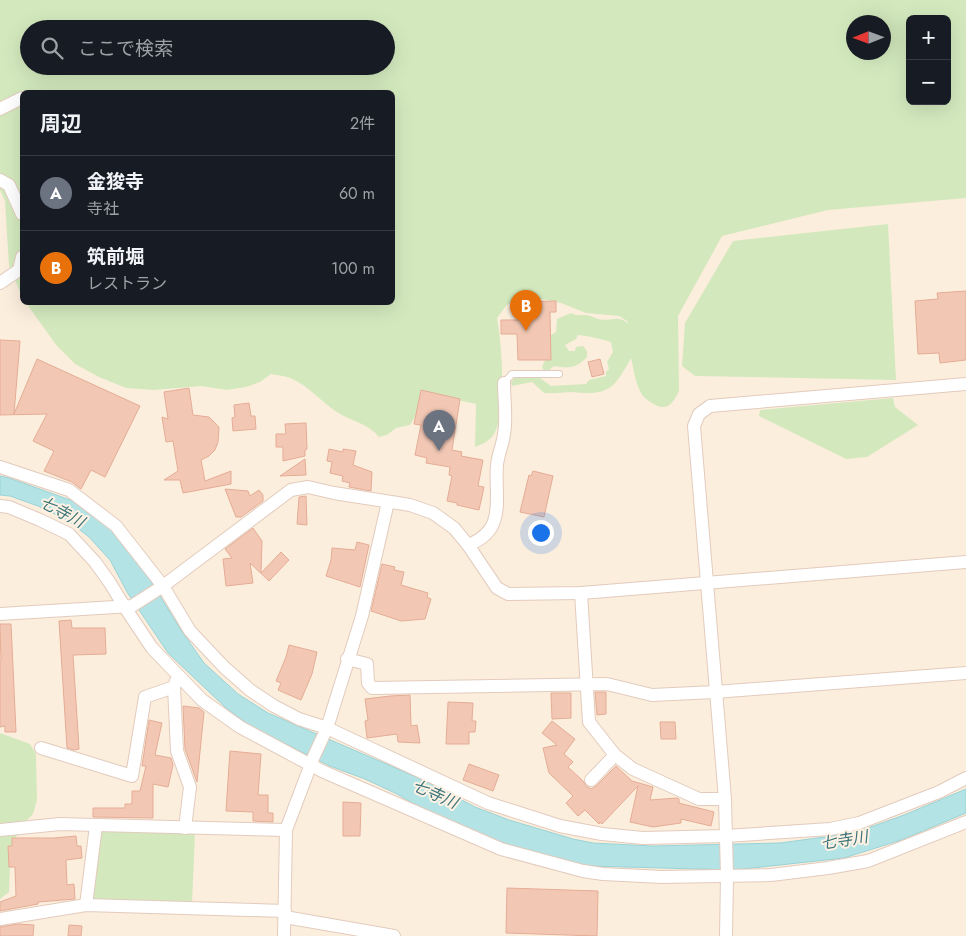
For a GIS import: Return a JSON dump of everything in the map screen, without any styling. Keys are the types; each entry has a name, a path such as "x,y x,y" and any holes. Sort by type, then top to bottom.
{"street":[{"path":"0,109 20,99"},
{"path":"0,180 9,184 20,209"},
{"path":"0,283 19,270 20,266"},
{"path":"468,545 480,540 489,533 494,522 498,498 497,464 505,433 504,383"},
{"path":"726,936 725,799 694,426 699,414 710,406 966,384"},
{"path":"0,467 69,490 116,526 190,631 224,667 250,690 274,706 325,732 488,803 560,826 602,834 643,838 726,836 830,829 860,823 939,792 966,778"},
{"path":"0,614 128,606 160,587 291,490 308,486 330,492 410,505 433,514 454,528 497,588 508,594 581,593 966,562"},
{"path":"284,936 286,830 325,732 362,616 388,502"},
{"path":"0,506 9,507 70,534 95,562 128,606 152,648 176,681 240,726 312,761 322,771 501,848 583,871 603,874 662,877 771,875 862,862 966,822"},
{"path":"581,593 589,722 615,755 633,769 699,799 725,799"},
{"path":"348,659 367,664 368,683 372,688 607,684 652,695 966,673"},
{"path":"41,748 132,776 145,697 176,681"},
{"path":"176,681 177,751 190,787 184,828"},
{"path":"591,780 615,755"},
{"path":"0,830 60,824 286,830"},
{"path":"86,905 96,826"},
{"path":"0,919 86,905 285,914 394,936"}],"lane":[{"path":"504,383 512,374 559,374"}],"green space":[{"path":"0,0 966,0 966,198 828,210 722,236 678,316 679,391 674,401 664,407 655,405 642,394 636,380 631,358 615,383 609,388 594,393 544,393 532,382 512,386 511,382 515,377 540,378 551,386 586,384 589,380 606,376 606,372 609,369 607,362 613,352 611,342 578,335 576,339 565,345 569,351 575,351 576,347 583,346 587,351 587,357 572,367 554,366 548,371 544,371 542,367 546,358 543,335 551,335 556,332 557,319 571,313 602,320 621,319 628,324 627,321 619,316 586,313 561,303 542,299 516,298 506,306 497,318 502,378 501,411 494,434 490,439 475,447 476,404 421,392 415,417 410,425 396,428 387,435 379,437 365,426 331,408 303,385 290,378 271,374 260,382 246,387 227,390 201,386 154,390 126,388 99,377 75,364 57,346 27,305 395,305 395,90 20,90 20,292 9,265 5,201 0,190"},
{"path":"888,224 896,380 695,376 682,366 685,323 733,241"},
{"path":"893,398 895,407 918,425 867,457 846,459 759,416 760,410"},
{"path":"0,733 30,744 36,754 37,800 33,814 26,821 15,839 10,864 9,892 0,899"},
{"path":"101,831 195,833 192,904 92,901"}],"water":[{"name":"七寺川","path":"0,476 73,501 111,529 150,580 204,663 238,694 268,713 428,782 475,807 509,820 593,843 652,846 780,843 854,833 904,815 966,789 966,813 901,840 844,858 734,870 588,866 483,836 426,811 397,794 365,779 330,766 250,726 225,707 168,653 127,592 110,560 89,537 67,520 38,506 10,496 0,495"}],"building":[{"path":"966,291 966,360 940,363 939,353 918,354 915,301 938,299 937,293"},
{"path":"556,301 556,312 550,312 551,360 518,360 517,334 501,334 501,320 519,320 518,302"},
{"path":"0,340 20,341 14,414 37,359 140,406 105,477 91,470 81,489 72,482 44,471 54,451 33,441 47,414 0,415"},
{"path":"600,359 604,374 592,377 588,362"},
{"path":"189,388 193,415 209,417 219,427 218,442 215,450 201,460 205,481 231,471 231,484 183,493 180,480 164,480 178,471 173,441 166,442 162,417 168,419 164,392"},
{"path":"421,390 460,399 452,450 462,452 461,456 483,460 478,486 484,487 479,510 447,501 452,476 449,475 450,467 426,463 427,458 415,455 421,425 414,424"},
{"path":"249,403 251,416 255,416 256,429 233,431 234,405"},
{"path":"306,423 307,449 305,450 305,456 283,461 283,447 276,447 276,434 286,434 285,424"},
{"path":"329,449 343,452 343,449 356,451 353,465 372,472 371,491 349,487 350,483 342,481 343,476 330,473 332,462 327,461"},
{"path":"305,459 306,475 280,476"},
{"path":"533,471 553,476 544,517 520,512 529,475 531,476"},
{"path":"225,489 248,491 250,496 259,490 263,495 263,501 241,517 236,517"},
{"path":"306,496 307,525 297,524 299,497"},
{"path":"253,528 262,541 261,573 281,552 289,560 269,581 250,563 253,583 226,586 223,559 232,558 225,549"},
{"path":"357,542 369,545 360,587 326,576 331,560 332,548 355,550"},
{"path":"382,564 395,567 394,570 404,572 401,585 428,593 427,597 431,599 425,619 401,621 371,611"},
{"path":"71,620 72,628 105,628 106,654 73,655 79,749 74,750 67,748 59,621"},
{"path":"0,624 11,624 16,732 5,732 5,726 0,727"},
{"path":"289,645 317,652 312,674 301,700 278,690 281,683 276,681"},
{"path":"595,692 606,692 606,714 597,715"},
{"path":"551,693 571,693 571,718 552,719"},
{"path":"410,695 411,726 417,725 420,743 398,742 397,734 367,738 365,721 368,720 365,699"},
{"path":"448,702 473,703 472,721 476,721 475,732 469,732 469,744 446,744"},
{"path":"183,706 199,708 204,712 197,782 185,749"},
{"path":"149,720 162,723 155,755 171,758 173,765 168,787 153,784 153,818 93,817 93,808 125,808 125,804 132,804 132,791 140,791 146,766 142,766"},
{"path":"552,721 575,739 564,754 573,762 568,767 586,786 591,789 596,786 616,766 632,781 653,787 650,800 677,798 679,803 714,812 711,826 681,819 681,823 653,827 630,822 638,786 602,824 600,822 599,824 585,810 578,816 566,803 573,796 549,773 543,748 557,745 542,733"},
{"path":"660,722 675,722 676,739 661,739"},
{"path":"230,751 261,754 258,795 268,795 268,813 273,813 273,822 253,821 253,812 226,811"},
{"path":"469,764 499,775 493,791 463,780"},
{"path":"343,802 361,803 360,836 343,836"},
{"path":"76,836 77,846 81,846 82,858 66,860 67,885 74,884 75,899 38,902 38,904 0,911 0,902 16,896 15,867 9,867 8,846 12,846 12,838"},
{"path":"507,888 598,891 597,936 506,933"},
{"path":"18,924 34,925 33,936 0,936 0,927"},
{"path":"69,925 82,926 81,936 68,936"}],"place":[{"name":"筑前堀","path":"526,331"},
{"name":"金狻寺","path":"439,451"}]}
